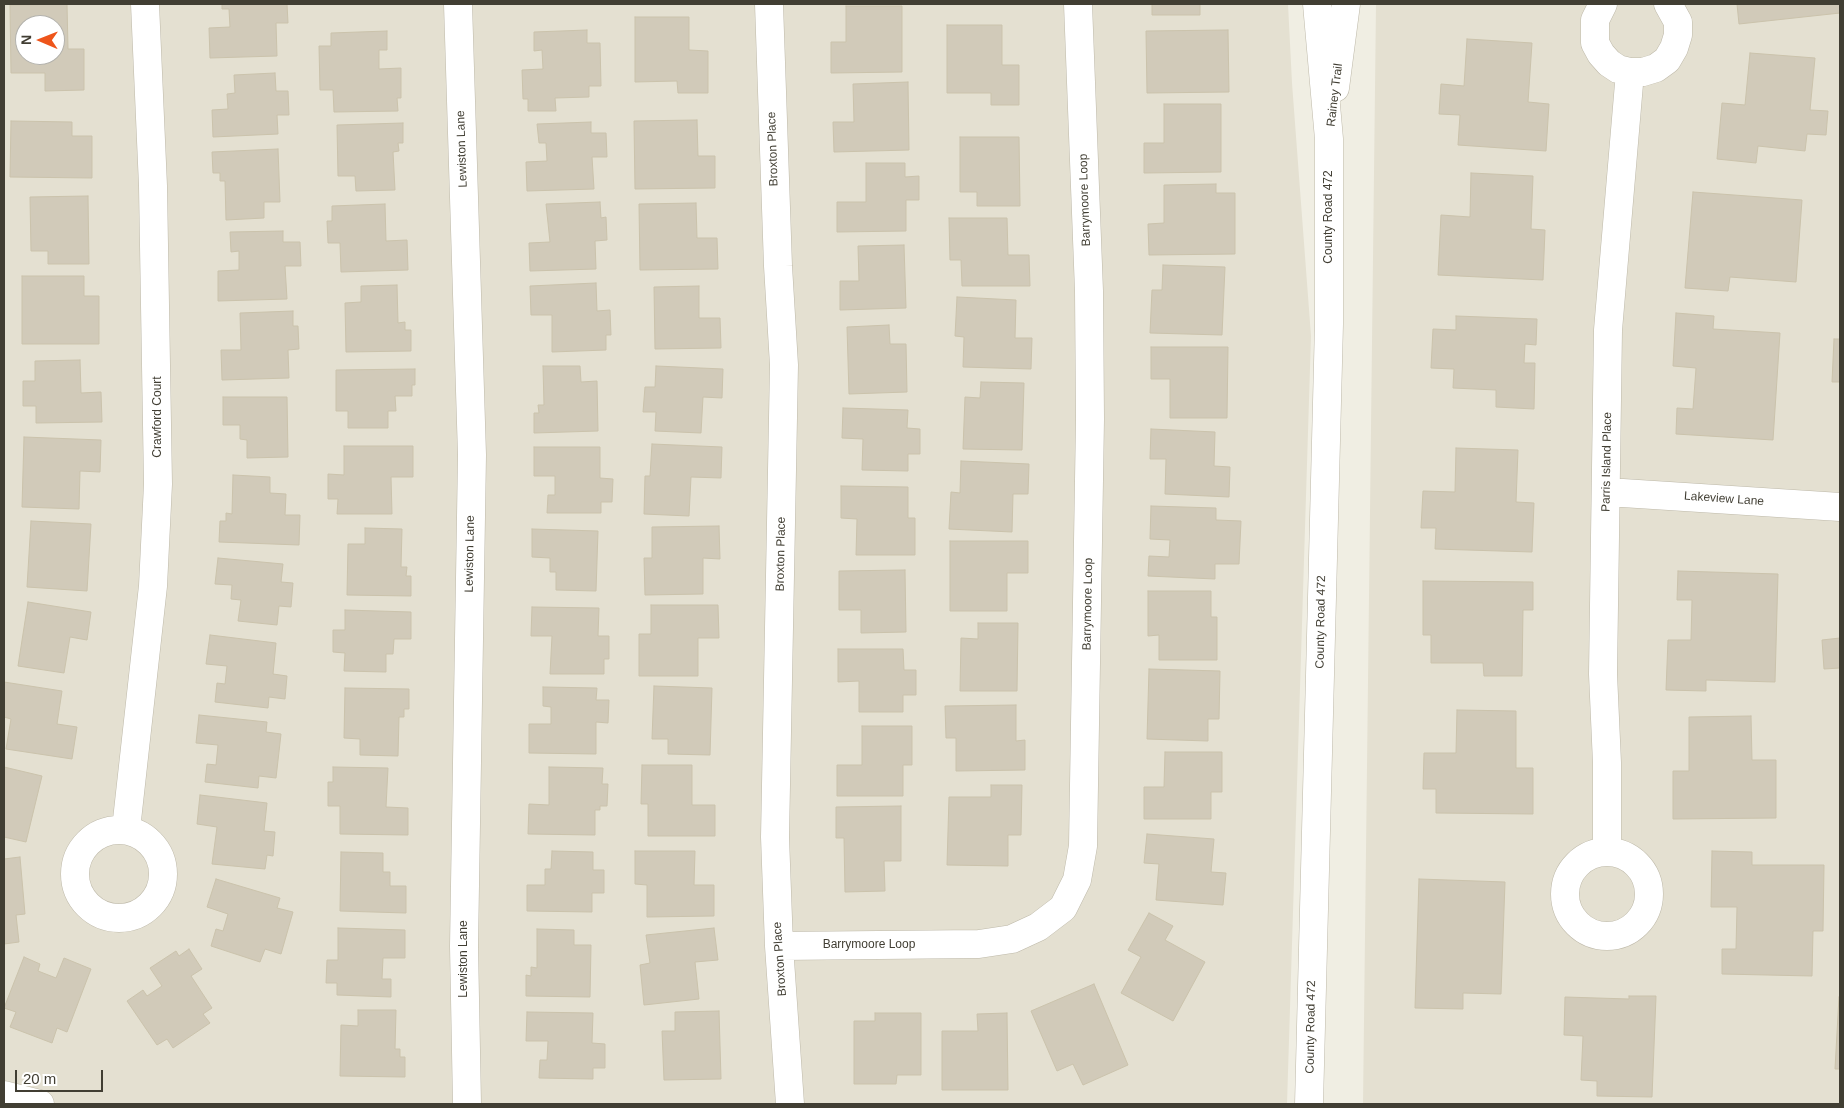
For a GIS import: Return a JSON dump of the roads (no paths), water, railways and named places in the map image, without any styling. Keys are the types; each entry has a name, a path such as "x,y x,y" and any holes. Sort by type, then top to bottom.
{"street":[{"name":"Crawford Court","path":"126,829 153,586 158,484 153,186 145,4"},
{"name":"Lewiston Lane","path":"458,4 472,456 464,946 467,1104"},
{"name":"Broxton Place","path":"769,4 778,266 784,365 775,837 779,946 790,1104"},
{"name":"Barrymoore Loop","path":"779,946 979,944 1012,938 1038,927 1062,908 1077,880 1083,846 1090,419 1089,291 1078,4"},
{"name":"Rainey Trail","path":"1317,4 1329,139"},
{"name":"Rainey Trail","path":"1329,139 1346,4"},
{"path":"1603,4 1595,20 1595,44 1609,63 1630,72 1643,72 1656,68 1667,60 1674,48 1678,36 1678,22 1668,4"},
{"name":"Parris Island Place","path":"1607,852 1607,763 1603,674 1608,330 1630,72"},
{"name":"County Road 472","path":"1309,1104 1329,324 1329,139"},
{"name":"Lakeview Lane","path":"1607,492 1840,507"},
{"path":"4,1095 40,1104"}]}
